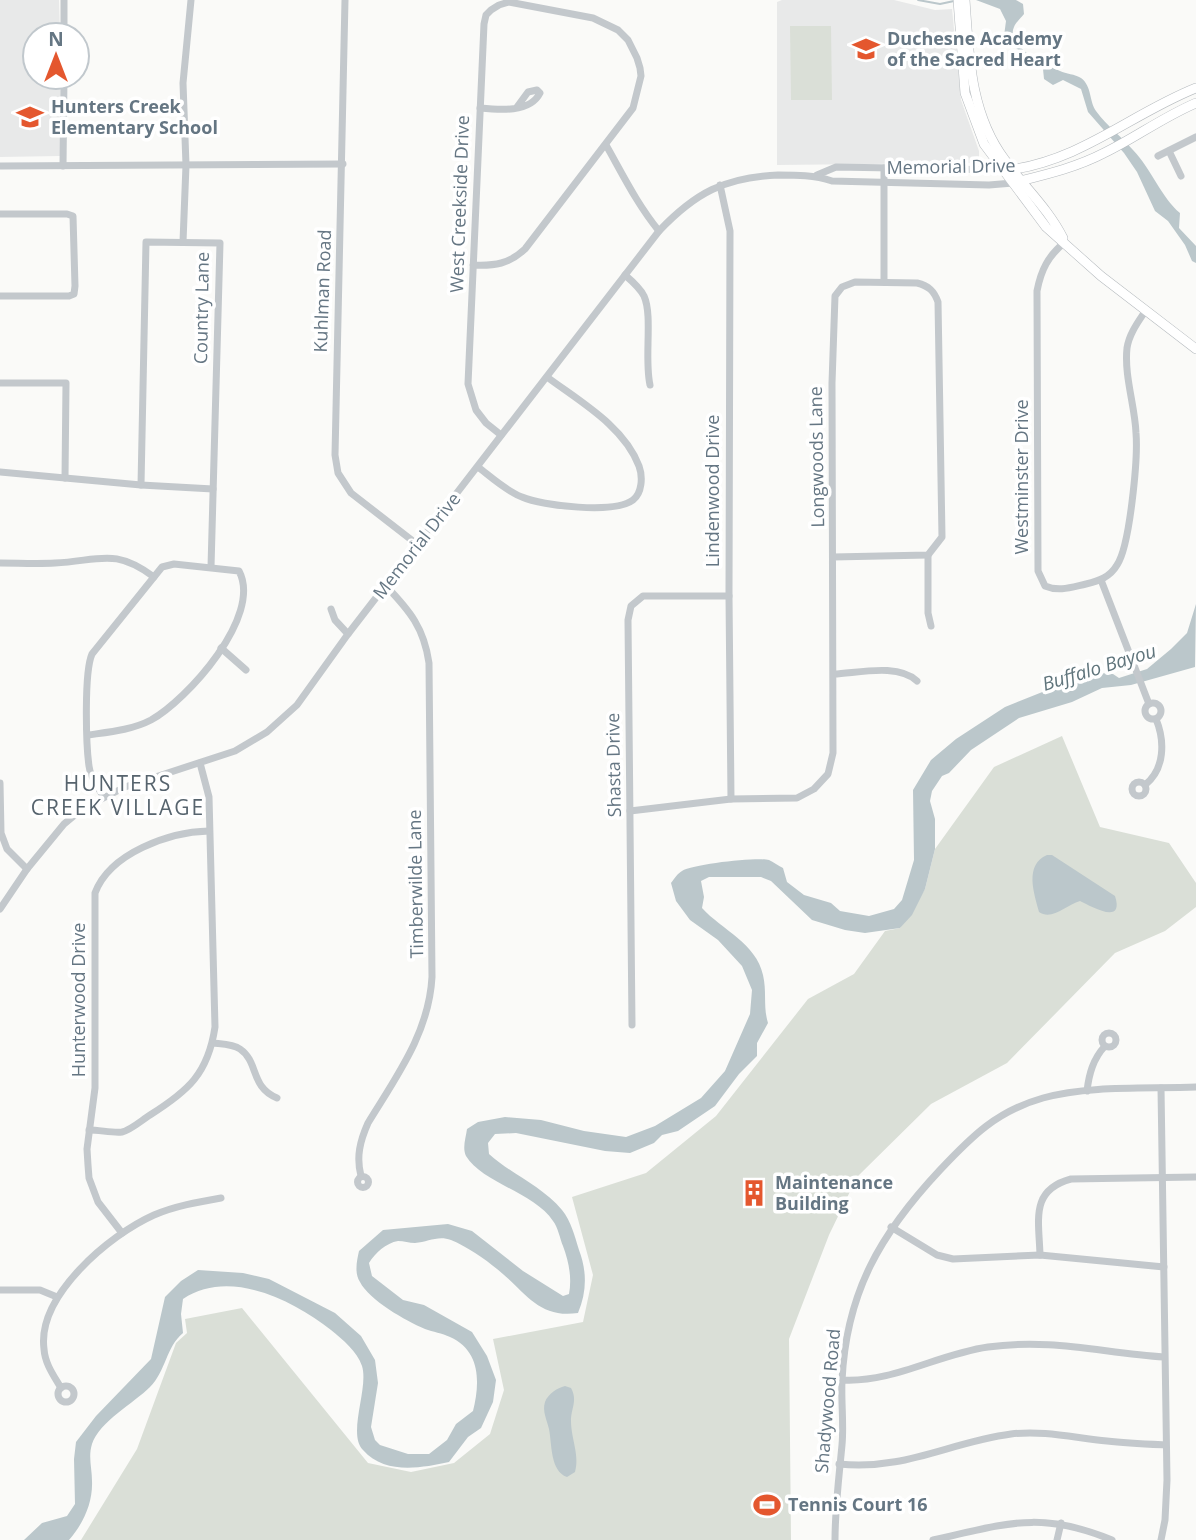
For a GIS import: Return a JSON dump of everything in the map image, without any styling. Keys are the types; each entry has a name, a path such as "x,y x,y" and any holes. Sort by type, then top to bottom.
{"main road":[{"path":"958,0 963,18 967,65 965,93 984,144 1057,226 1065,243 1101,276 1196,349"},
{"path":"963,18 965,0"},
{"name":"Memorial Drive","path":"1008,170 1059,158 1196,88"},
{"name":"Memorial Drive","path":"1018,182 1054,173 1105,153 1171,114 1196,103"}],"street":[{"path":"64,0 64,21"},
{"name":"Country Lane","path":"191,0 183,83 186,165 183,242 220,243 211,567"},
{"name":"Kuhlman Road","path":"345,0 336,463 342,481 351,493 418,545"},
{"name":"West Creekside Drive","path":"501,435 486,423 476,410 468,384 486,15 495,6 509,2 606,22 618,30 633,48 641,76 637,98 633,108 606,145"},
{"path":"63,166 64,91"},
{"path":"480,108 497,110 517,107"},
{"path":"1158,156 1196,137"},
{"path":"473,265 495,266 517,256 606,145 626,184 659,230"},
{"path":"1168,151 1181,176"},
{"path":"0,166 343,164"},
{"name":"Memorial Drive","path":"816,176 836,167 1008,170"},
{"path":"884,168 884,282 925,285 938,302 942,537 928,555 928,613 931,626"},
{"name":"Memorial Drive","path":"0,909 27,869 64,824 82,809 125,787 235,751 267,732 297,705 348,634 659,230 692,199 720,185 749,177 816,176 832,181 989,184 1018,182"},
{"name":"Lindenwood Drive","path":"720,185 730,231 731,799"},
{"path":"0,214 73,216 74,264 74,294 0,296"},
{"path":"141,485 146,242 183,242"},
{"name":"Westminster Drive","path":"1065,243 1053,252 1045,264 1037,291 1038,571 1045,586 1051,589 1060,590 1101,580"},
{"path":"625,275 640,290 646,304 647,373 650,384"},
{"name":"Longwoods Lane","path":"731,799 797,798 807,794 828,774 833,753 832,383 835,296 842,287 855,282 884,282"},
{"path":"1145,785 1155,774 1161,759 1162,741 1156,719 1148,718 1144,713 1148,700 1101,580 1119,563 1133,495 1136,435 1127,350 1132,331 1146,310"},
{"path":"478,467 519,496 542,504 561,507 614,506 631,502 639,494 642,478 639,466 628,447 599,415 547,377"},
{"path":"0,383 66,383 65,478"},
{"path":"0,472 213,489"},
{"path":"833,557 928,555"},
{"path":"0,563 57,563 104,557 123,559 154,576"},
{"path":"88,735 125,729 149,721 173,706 221,648 238,621 242,609 243,586 239,571 168,564 162,567 89,661 88,735 91,775 103,796"},
{"name":"Timberwilde Lane","path":"361,1176 358,1165 362,1138 368,1123 421,1034 431,998 433,975 429,663 426,642 418,625 386,586"},
{"name":"Shasta Drive","path":"632,1025 628,620 631,606 643,596 653,594 729,596"},
{"path":"331,609 335,620 348,634"},
{"path":"221,648 246,670"},
{"path":"834,674 895,671 911,675 917,681"},
{"path":"89,1130 125,1132 181,1094 198,1076 207,1061 215,1027 209,797 200,763"},
{"path":"0,783 1,833 7,849 27,869"},
{"path":"630,811 731,799"},
{"name":"Hunterwood Drive","path":"122,1233 98,1202 88,1165 89,1130 95,1088 94,893 106,873 127,856 167,837 209,831"},
{"path":"212,1043 241,1049 247,1056 261,1089 276,1098"},
{"path":"1087,1091 1094,1062 1105,1046"},
{"name":"Shadywood Road","path":"835,1540 835,1510 843,1443 842,1380 856,1303 870,1266 891,1227 911,1201 974,1133 1007,1113 1043,1098 1087,1091 1196,1087"},
{"path":"1161,1088 1166,1445 1166,1499 1161,1540"},
{"path":"1040,1255 1039,1208 1047,1190 1053,1185 1071,1179 1196,1177"},
{"path":"61,1388 48,1365 44,1349 44,1332 49,1312 57,1297 87,1264 122,1233 154,1215 187,1204 221,1198"},
{"path":"891,1227 927,1251 953,1259 1040,1255 1164,1267"},
{"path":"0,1290 40,1290 57,1297"},
{"path":"842,1380 880,1378 958,1353 1023,1343 1066,1345 1164,1357"},
{"path":"839,1464 878,1466 1014,1434 1063,1434 1105,1441 1166,1445"},
{"path":"933,1540 1019,1522 1061,1523 1112,1540"},
{"path":"1057,1540 1061,1523"}],"shaded area":[{"name":"Hunters Creek Elementary School","path":"0,0 59,0 60,21 21,21 21,91 60,91 60,156 0,157"},
{"name":"Duchesne Academy of the Sacred Heart","path":"894,0 935,10 952,9 961,100 979,151 979,160 976,163 777,165 777,2"},
{"path":"976,0 1016,0 1023,4 1024,14 1014,27 1015,41 1037,60 1085,81 1096,111 1140,158 1167,199 1180,213 1179,228 1196,246 1196,263 1192,261 1185,245 1168,221 1155,211 1137,172 1124,153 1088,112 1081,89 1063,80 1053,85 1044,79 1043,69 1004,36 1006,21 1000,9"},
{"path":"790,26 831,26 832,100 791,100"},
{"path":"1196,604 1195,667 1131,685 1102,688 1072,702 1019,718 971,750 949,773 942,776 932,791 930,801 935,819 935,849 925,889 912,915 900,928 865,933 812,920 771,881 761,877 709,877 701,881 704,897 702,908 746,946 759,964 763,975 768,1023 757,1043 757,1056 739,1074 715,1106 678,1131 662,1135 654,1143 630,1153 605,1151 516,1133 495,1134 488,1143 489,1154 545,1194 568,1219 585,1274 578,1313 564,1314 542,1308 487,1261 451,1240 437,1238 415,1243 398,1241 385,1246 374,1256 369,1263 372,1276 403,1300 424,1305 472,1332 487,1356 496,1380 493,1402 481,1428 468,1437 449,1462 404,1468 382,1463 363,1450 357,1433 363,1386 362,1366 345,1342 316,1319 280,1299 260,1292 240,1287 201,1290 183,1299 183,1333 173,1345 155,1381 109,1421 96,1436 90,1453 91,1497 83,1520 74,1534 69,1540 24,1540 42,1523 67,1516 75,1504 76,1442 96,1416 151,1359 165,1297 181,1281 198,1270 243,1273 269,1279 335,1313 361,1336 375,1360 378,1383 371,1427 375,1440 380,1445 408,1454 429,1454 447,1440 456,1424 473,1411 477,1379 473,1359 460,1343 408,1321 371,1296 357,1275 359,1251 383,1230 448,1224 472,1231 523,1271 563,1296 569,1294 568,1264 555,1224 545,1211 534,1203 473,1165 465,1153 467,1129 478,1122 505,1117 541,1120 584,1131 626,1137 655,1126 701,1098 725,1071 750,1014 752,990 742,966 718,940 690,920 676,901 671,883 678,875 688,868 711,864 752,859 769,860 783,868 787,882 804,895 831,903 840,911 869,916 894,909 902,900 914,860 913,790 931,760 956,739 1005,707 1065,683 1099,673 1113,674 1119,678 1147,669 1187,633"},
{"path":"1062,736 1100,827 1169,843 1196,883 1196,907 1165,931 1115,953 1007,1063 931,1104 857,1177 829,1235 789,1339 791,1540 81,1540 137,1449 176,1343 187,1333 185,1319 242,1308 368,1463 411,1472 454,1463 490,1434 504,1390 493,1339 583,1322 593,1275 572,1197 646,1173 716,1116 808,999 854,974 885,931 900,928 925,889 935,849 994,767"},
{"path":"1047,855 1052,855 1115,896 1115,910 1105,912 1080,901 1054,914 1039,912 1033,888 1033,872 1035,865"},
{"path":"565,1386 571,1388 574,1397 571,1427 576,1460 575,1472 567,1477 557,1469 544,1409 548,1396"}],"waterway":[{"path":"918,0 940,4 954,1"}],"place":[{"name":"Duchesne Academy of the Sacred Heart","path":"866,49"},
{"name":"Hunters Creek Elementary School","path":"30,117"},
{"name":"Maintenance Building","path":"754,1193"},
{"name":"Tennis Court 16","path":"767,1505"}],"district":[{"name":"HUNTERS CREEK VILLAGE","path":"118,796"}],"water label":[{"name":"Buffalo Bayou","path":"1099,667"}]}
